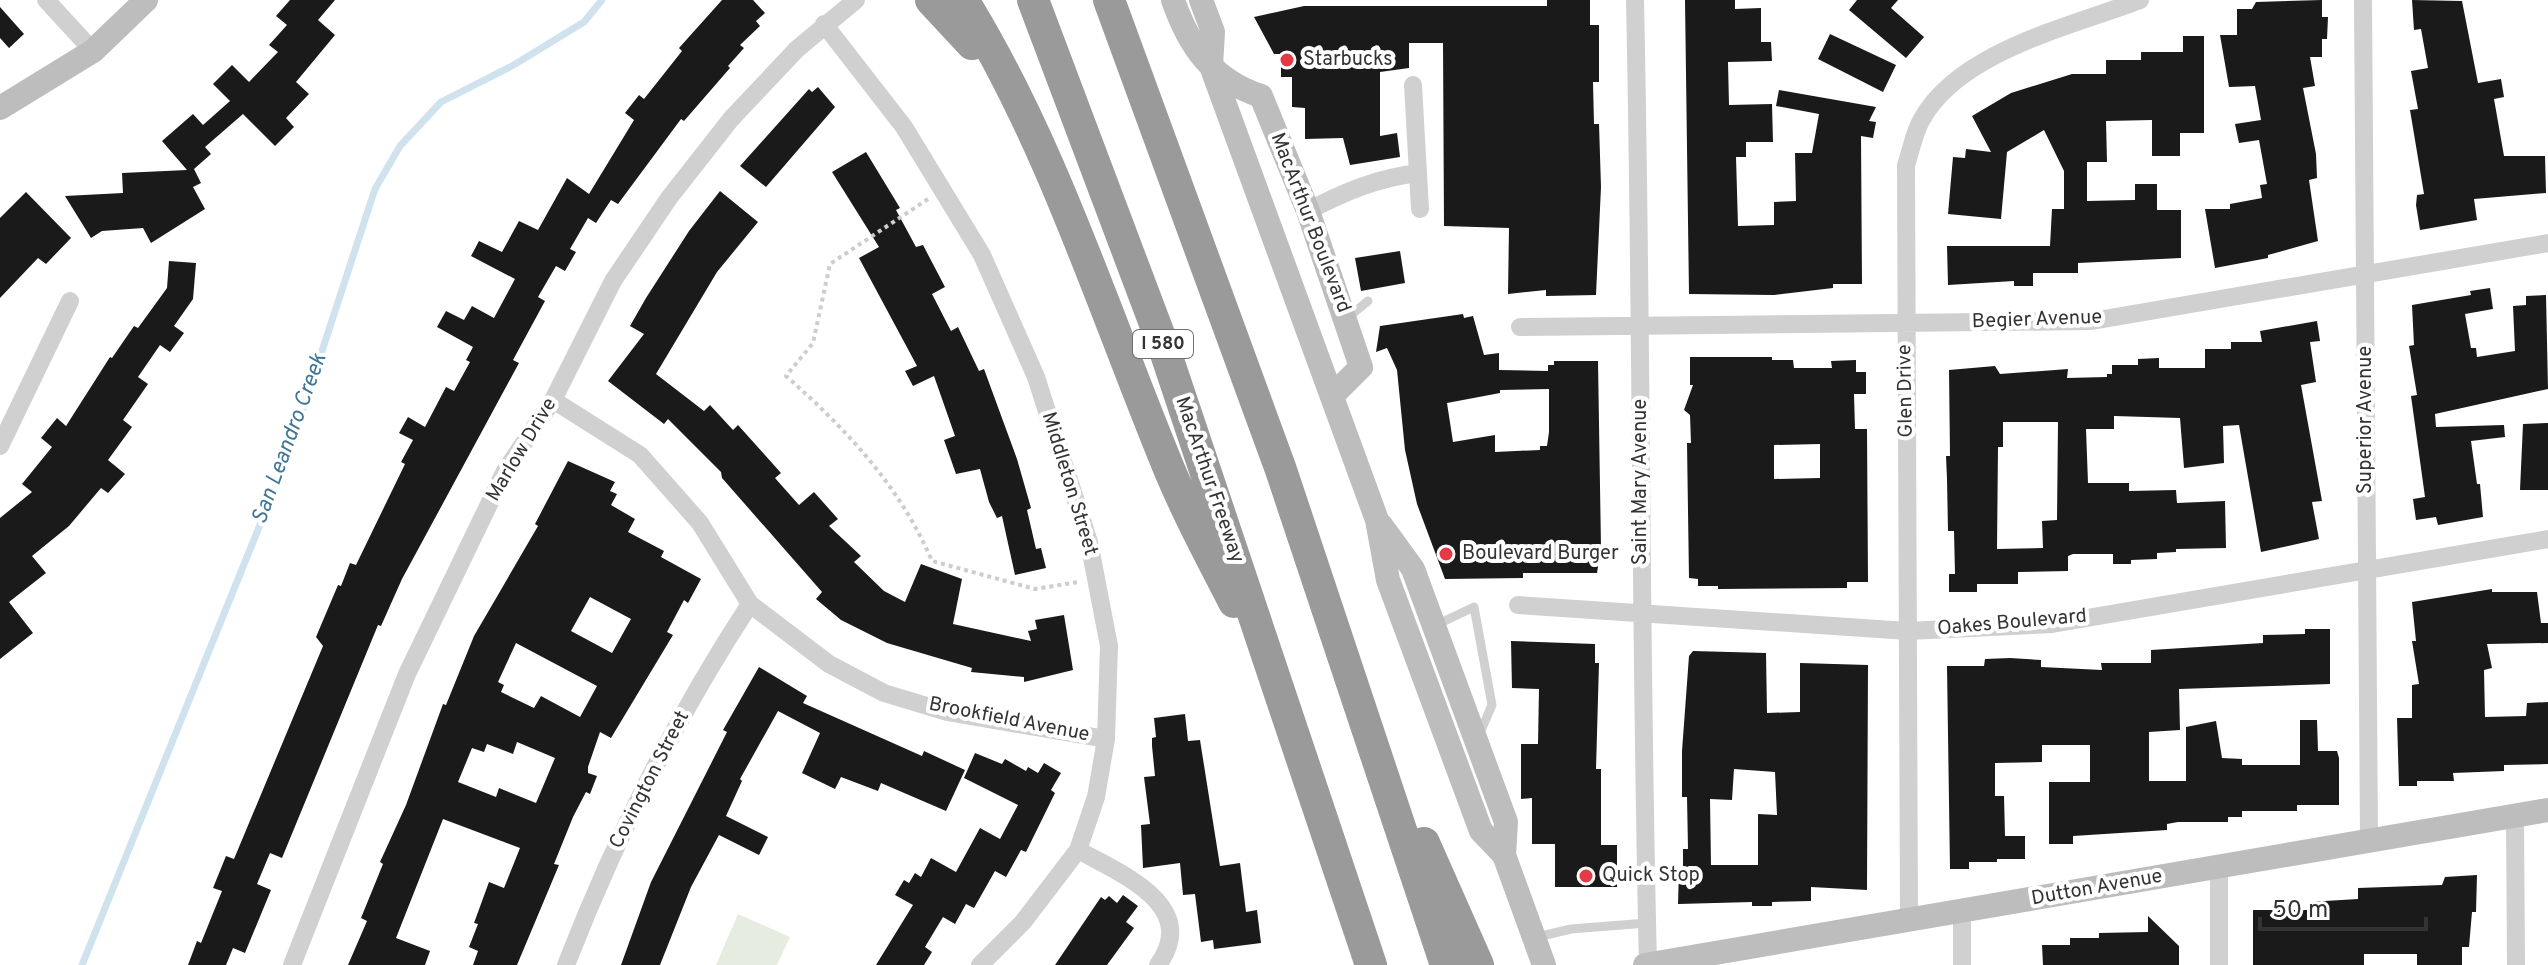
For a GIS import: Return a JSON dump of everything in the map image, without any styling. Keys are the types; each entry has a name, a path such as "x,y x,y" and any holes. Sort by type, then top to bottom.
{"highway":[{"path":"931,0 954,21 1016,99"},
{"path":"963,0 1016,99 1059,194 1181,498 1280,691"},
{"name":"MacArthur Freeway","path":"1033,0 1163,345 1371,965"},
{"path":"1109,0 1230,325 1349,672 1458,954"}],"main road":[{"path":"0,108 93,51 146,0"},
{"name":"MacArthur Boulevard","path":"1173,0 1187,39 1211,66 1247,91 1261,96 1308,211 1361,367 1332,396"},
{"name":"MacArthur Boulevard","path":"1201,0 1213,32 1211,66 1377,520 1388,580 1481,831 1504,855"},
{"name":"MacArthur Boulevard","path":"1377,520 1413,569 1506,822 1504,855 1544,965"},
{"name":"Dutton Avenue","path":"1647,965 1695,961 1909,920 2548,810"}],"street":[{"path":"46,0 93,51"},
{"name":"Marlow Drive","path":"292,965 407,674 505,471 553,400 613,281 654,218 731,119 824,24 856,0"},
{"name":"Saint Mary Avenue","path":"1635,0 1642,327 1641,615 1647,965"},
{"name":"Glen Drive","path":"1909,920 1906,165 1921,119 1949,84 1990,58 2140,0"},
{"name":"Superior Avenue","path":"2363,0 2369,841"},
{"name":"Middleton Street","path":"824,24 904,127 982,255 1036,377 1089,542 1109,646 1106,739 1096,797 1078,850 1023,922 980,965"},
{"path":"1413,85 1420,209"},
{"path":"1308,211 1348,189 1391,176 1418,173"},
{"name":"Begier Avenue","path":"1520,327 2092,321 2548,243"},
{"path":"0,446 70,301"},
{"name":"Brookfield Avenue","path":"553,400 640,455 700,523 750,604 829,664 884,693 947,712 1106,739"},
{"name":"Oakes Boulevard","path":"1518,605 1908,631 2052,624 2366,573 2548,539"},
{"name":"Covington Street","path":"566,965 595,891 698,685 750,604"},
{"path":"2515,816 2516,965"},
{"path":"1078,850 1153,893 1170,922 1165,954 1158,965"},
{"path":"2219,866 2219,965"},
{"path":"1962,911 1962,965"}],"lane":[{"path":"1346,319 1368,301"},
{"path":"1434,626 1474,607 1492,705 1476,740"},
{"path":"1534,938 1571,929 1647,923"}],"path":[{"path":"943,188 830,264 813,343 786,376 834,419 872,461 920,534 932,561 1035,589 1096,578"}],"shaded area":[{"path":"738,914 790,937 777,965 716,965"}],"building":[{"path":"290,0 335,0 318,20 335,35 296,82 309,94 286,118 294,127 275,146 243,114 205,147 211,154 194,169 201,183 193,187 205,209 151,243 143,228 102,231 91,238 65,196 123,193 122,173 187,170 162,141 193,114 203,125 230,101 213,84 232,65 249,82 278,52 269,45 287,25 276,16"},
{"path":"722,0 753,0 765,13 756,21 760,26 740,45 744,48 728,66 730,68 684,121 681,119 618,204 611,200 596,223 588,218 570,249 576,252 565,271 556,266 538,297 545,301 513,360 519,363 402,579 381,626 378,625 282,858 270,853 257,884 271,890 245,953 233,948 226,965 188,965 197,941 201,943 222,891 213,888 226,856 234,859 323,646 316,637 338,585 341,586 350,563 356,565 405,464 401,462 413,440 399,433 408,417 425,427 446,387 454,391 470,362 466,360 473,347 437,327 446,311 464,320 472,306 494,318 515,279 471,256 479,241 502,252 519,221 538,230 567,178 589,194 634,120 625,113 639,95 644,99 682,51 679,48"},
{"path":"1547,0 1590,0 1590,25 1599,25 1599,82 1593,82 1594,124 1599,124 1601,187 1596,295 1546,296 1546,290 1508,294 1509,228 1444,226 1443,43 1409,43 1409,68 1380,72 1380,136 1397,133 1400,157 1350,165 1343,138 1305,139 1305,108 1292,107 1292,77 1281,77 1281,54 1274,54 1254,17 1304,6 1547,6"},
{"path":"1685,0 1735,0 1735,9 1761,8 1761,42 1771,42 1772,61 1728,62 1729,105 1772,104 1773,142 1746,142 1746,157 1736,157 1738,226 1774,225 1774,202 1796,201 1795,153 1812,153 1819,114 1776,106 1779,90 1876,107 1869,121 1876,122 1873,138 1861,136 1862,284 1833,284 1833,288 1774,295 1689,294"},
{"path":"1857,0 1898,0 1891,8 1924,37 1906,58 1849,10"},
{"path":"2322,0 2322,17 2328,17 2327,39 2322,39 2322,57 2310,57 2315,86 2303,88 2316,154 2317,178 2309,180 2318,241 2268,255 2268,258 2215,268 2205,209 2230,209 2230,204 2262,198 2260,185 2267,184 2259,140 2239,143 2235,124 2261,120 2255,86 2229,87 2220,35 2237,35 2237,9 2252,9 2256,2"},
{"path":"2412,0 2462,1 2478,83 2501,79 2504,97 2494,99 2504,156 2545,156 2546,193 2474,199 2477,220 2420,230 2417,195 2424,194 2410,110 2418,109 2411,71 2428,68 2421,29 2414,30"},
{"path":"0,7 24,34 9,48 0,38"},
{"path":"1830,34 1896,65 1883,92 1818,59"},
{"path":"2183,36 2204,36 2204,133 2180,133 2180,156 2152,156 2152,120 2106,121 2107,162 2087,162 2087,201 2135,200 2135,184 2157,184 2157,210 2181,210 2181,258 2078,263 2078,273 2033,273 2033,286 2014,286 2014,281 1948,285 1947,246 2050,246 2052,209 2064,209 2064,171 2044,130 2007,152 2001,219 1948,214 1953,157 1965,158 1966,149 1991,152 1972,116 2011,93 2072,74 2106,74 2106,60 2141,60 2141,52 2183,52"},
{"path":"818,87 835,107 766,187 740,166 809,89 812,92"},
{"path":"866,152 900,208 896,210 916,247 923,245 945,287 932,294 951,331 958,327 979,371 984,369 1017,459 1031,508 1027,510 1036,549 1041,548 1046,568 1015,575 1002,516 997,518 989,502 980,469 956,474 944,440 955,436 934,376 913,386 905,371 917,366 859,258 879,247 832,172"},
{"path":"720,191 758,222 717,272 656,374 704,411 710,405 733,430 738,425 781,473 775,478 799,505 814,492 838,519 829,526 861,556 854,562 884,591 905,602 921,564 962,579 953,624 1031,641 1028,631 1037,629 1035,620 1064,615 1073,670 1024,682 1024,677 971,672 972,668 887,643 841,620 816,599 822,592 722,478 721,472 668,419 664,424 608,381 644,334 630,326 646,298 689,231"},
{"path":"26,192 71,238 46,264 38,258 0,298 0,218"},
{"path":"1400,251 1405,283 1361,291 1355,258"},
{"path":"169,261 196,263 193,299 174,326 184,333 170,352 160,345 138,377 148,384 123,420 132,427 108,460 125,474 108,493 101,488 69,526 32,556 46,573 9,602 33,633 0,659 0,518 32,492 22,484 52,447 41,438 57,418 66,426 110,357 134,326 138,328 167,288"},
{"path":"2490,288 2493,309 2465,314 2471,348 2476,348 2477,357 2515,351 2513,306 2526,305 2526,296 2546,295 2548,389 2435,414 2436,427 2504,425 2505,437 2471,441 2483,517 2438,525 2436,517 2416,520 2413,499 2425,497 2411,396 2417,395 2409,346 2414,345 2412,305 2471,295 2470,291"},
{"path":"1463,314 1464,318 1473,316 1484,355 1499,353 1499,370 1548,371 1548,365 1554,365 1554,361 1598,361 1601,548 1597,573 1523,573 1523,578 1445,579 1417,504 1405,450 1397,370 1387,348 1376,352 1380,326","holes":["1549,389 1547,446 1540,446 1540,450 1495,452 1495,435 1453,442 1447,403 1500,393 1500,390"]},
{"path":"2317,321 2320,341 2310,342 2316,382 2301,385 2322,501 2312,502 2319,539 2261,552 2239,425 2223,426 2224,463 2184,468 2180,418 2114,416 2114,429 2086,429 2088,483 2129,483 2129,491 2176,490 2177,503 2225,501 2226,548 2176,549 2176,552 2157,553 2157,559 2131,560 2131,564 2113,564 2113,554 2073,554 2068,556 2068,571 2018,572 2018,584 1977,584 1977,592 1949,592 1949,574 1955,574 1954,531 1948,531 1946,456 1950,456 1949,370 1995,366 2000,374 2068,369 2067,378 2107,377 2107,374 2112,374 2112,365 2138,365 2138,359 2159,358 2159,368 2205,368 2205,349 2231,349 2231,342 2262,342 2260,331","holes":["2003,422 2058,422 2057,520 2042,521 2043,548 1997,549 1998,447 2003,447"]},
{"path":"1690,357 1772,357 1772,360 1793,360 1794,368 1832,368 1831,361 1856,360 1856,372 1866,372 1866,394 1854,394 1855,429 1867,429 1868,582 1847,582 1847,588 1718,589 1718,586 1698,586 1698,579 1689,578 1687,443 1691,443 1690,415 1684,410 1693,385 1690,385","holes":["1820,444 1820,478 1774,479 1774,445"]},
{"path":"2548,423 2548,490 2520,490 2523,424"},
{"path":"568,461 615,482 610,491 617,494 611,505 635,519 628,532 664,551 661,557 701,579 688,603 684,600 667,632 673,635 611,738 600,732 588,767 588,773 597,776 590,794 586,792 573,817 554,864 559,865 517,965 473,965 478,951 469,947 489,882 504,888 520,848 443,819 396,938 430,951 425,965 348,965 367,921 361,918 383,864 380,862 406,805 443,704 446,705 474,636 538,526 535,524","holes":["590,597 631,619 612,653 571,631","516,643 597,686 580,717 541,696 534,708 501,692 504,685 498,682","517,742 555,758 536,803 499,788 496,797 458,782 472,748 484,752 487,744 513,754"]},
{"path":"2492,589 2492,592 2537,592 2541,623 2548,623 2548,643 2487,644 2492,668 2484,670 2485,717 2526,716 2527,703 2548,702 2548,764 2504,765 2504,771 2453,773 2454,781 2417,781 2417,786 2399,786 2397,718 2412,718 2412,685 2419,684 2412,641 2416,641 2412,602"},
{"path":"2305,629 2330,629 2330,684 2179,689 2180,730 2149,732 2149,781 2186,781 2186,727 2216,721 2222,758 2242,759 2242,765 2300,765 2300,720 2317,720 2318,751 2337,751 2339,758 2339,805 2297,805 2297,811 2242,811 2242,817 2228,817 2228,822 2178,822 2167,824 2167,830 2073,836 2073,844 2049,844 2049,782 2090,782 2090,745 2042,745 2042,762 1995,763 1995,796 2004,796 2005,836 2025,836 2025,859 1969,862 1969,869 1950,869 1947,666 1984,666 1985,659 2010,658 2041,660 2041,667 2102,670 2101,663 2151,663 2151,650 2263,643 2263,635 2305,634"},
{"path":"1511,641 1595,644 1595,663 1599,663 1596,769 1601,769 1601,845 1617,845 1617,887 1555,887 1555,844 1532,844 1532,798 1521,799 1521,744 1538,744 1539,689 1512,688"},
{"path":"1693,651 1766,653 1767,713 1800,712 1800,663 1868,665 1867,890 1811,887 1811,901 1772,902 1772,906 1752,906 1752,902 1678,904 1679,869 1683,869 1683,849 1688,849 1687,797 1682,797 1682,751 1689,656","holes":["1734,769 1775,772 1777,815 1758,814 1758,865 1711,865 1710,799 1732,800"]},
{"path":"759,667 807,696 803,703 922,756 924,751 965,770 946,811 881,783 878,791 841,777 835,789 802,773 820,733 778,711 740,779 742,781 726,816 768,837 759,855 719,835 691,887 660,965 621,965 651,882 727,732 723,730"},
{"path":"1185,714 1188,741 1200,740 1220,866 1240,863 1246,912 1257,910 1261,943 1214,949 1213,940 1201,942 1195,894 1183,895 1180,863 1143,868 1141,825 1150,824 1144,777 1155,776 1152,746 1152,738 1156,737 1154,718"},
{"path":"975,753 1002,764 1005,759 1026,771 1028,767 1038,773 1044,763 1061,773 1051,790 1055,793 1026,852 1021,850 1006,877 995,871 974,908 966,904 955,924 943,917 925,947 932,952 924,965 876,965 913,905 895,895 904,880 909,883 915,873 921,877 931,858 956,872 980,828 1000,839 1018,805 964,778"},
{"path":"2477,875 2476,912 2472,912 2469,947 2462,947 2462,965 2417,965 2417,954 2364,954 2364,965 2253,965 2253,910 2308,910 2308,902 2358,899 2358,888 2442,885 2445,877"},
{"path":"1123,895 1138,906 1126,922 1134,928 1107,965 1055,965 1101,897 1105,900 1109,896 1117,903"},
{"path":"2148,916 2179,946 2179,965 2043,965 2042,945 2070,945 2070,938 2099,938 2099,933 2148,932"}],"waterway":[{"name":"San Leandro Creek","path":"82,965 287,458 375,189 400,146 441,102 512,66 584,22 602,0"}],"place":[{"name":"Starbucks","path":"1287,60"},
{"name":"Boulevard Burger","path":"1446,554"},
{"name":"Quick Stop","path":"1586,876"}]}
